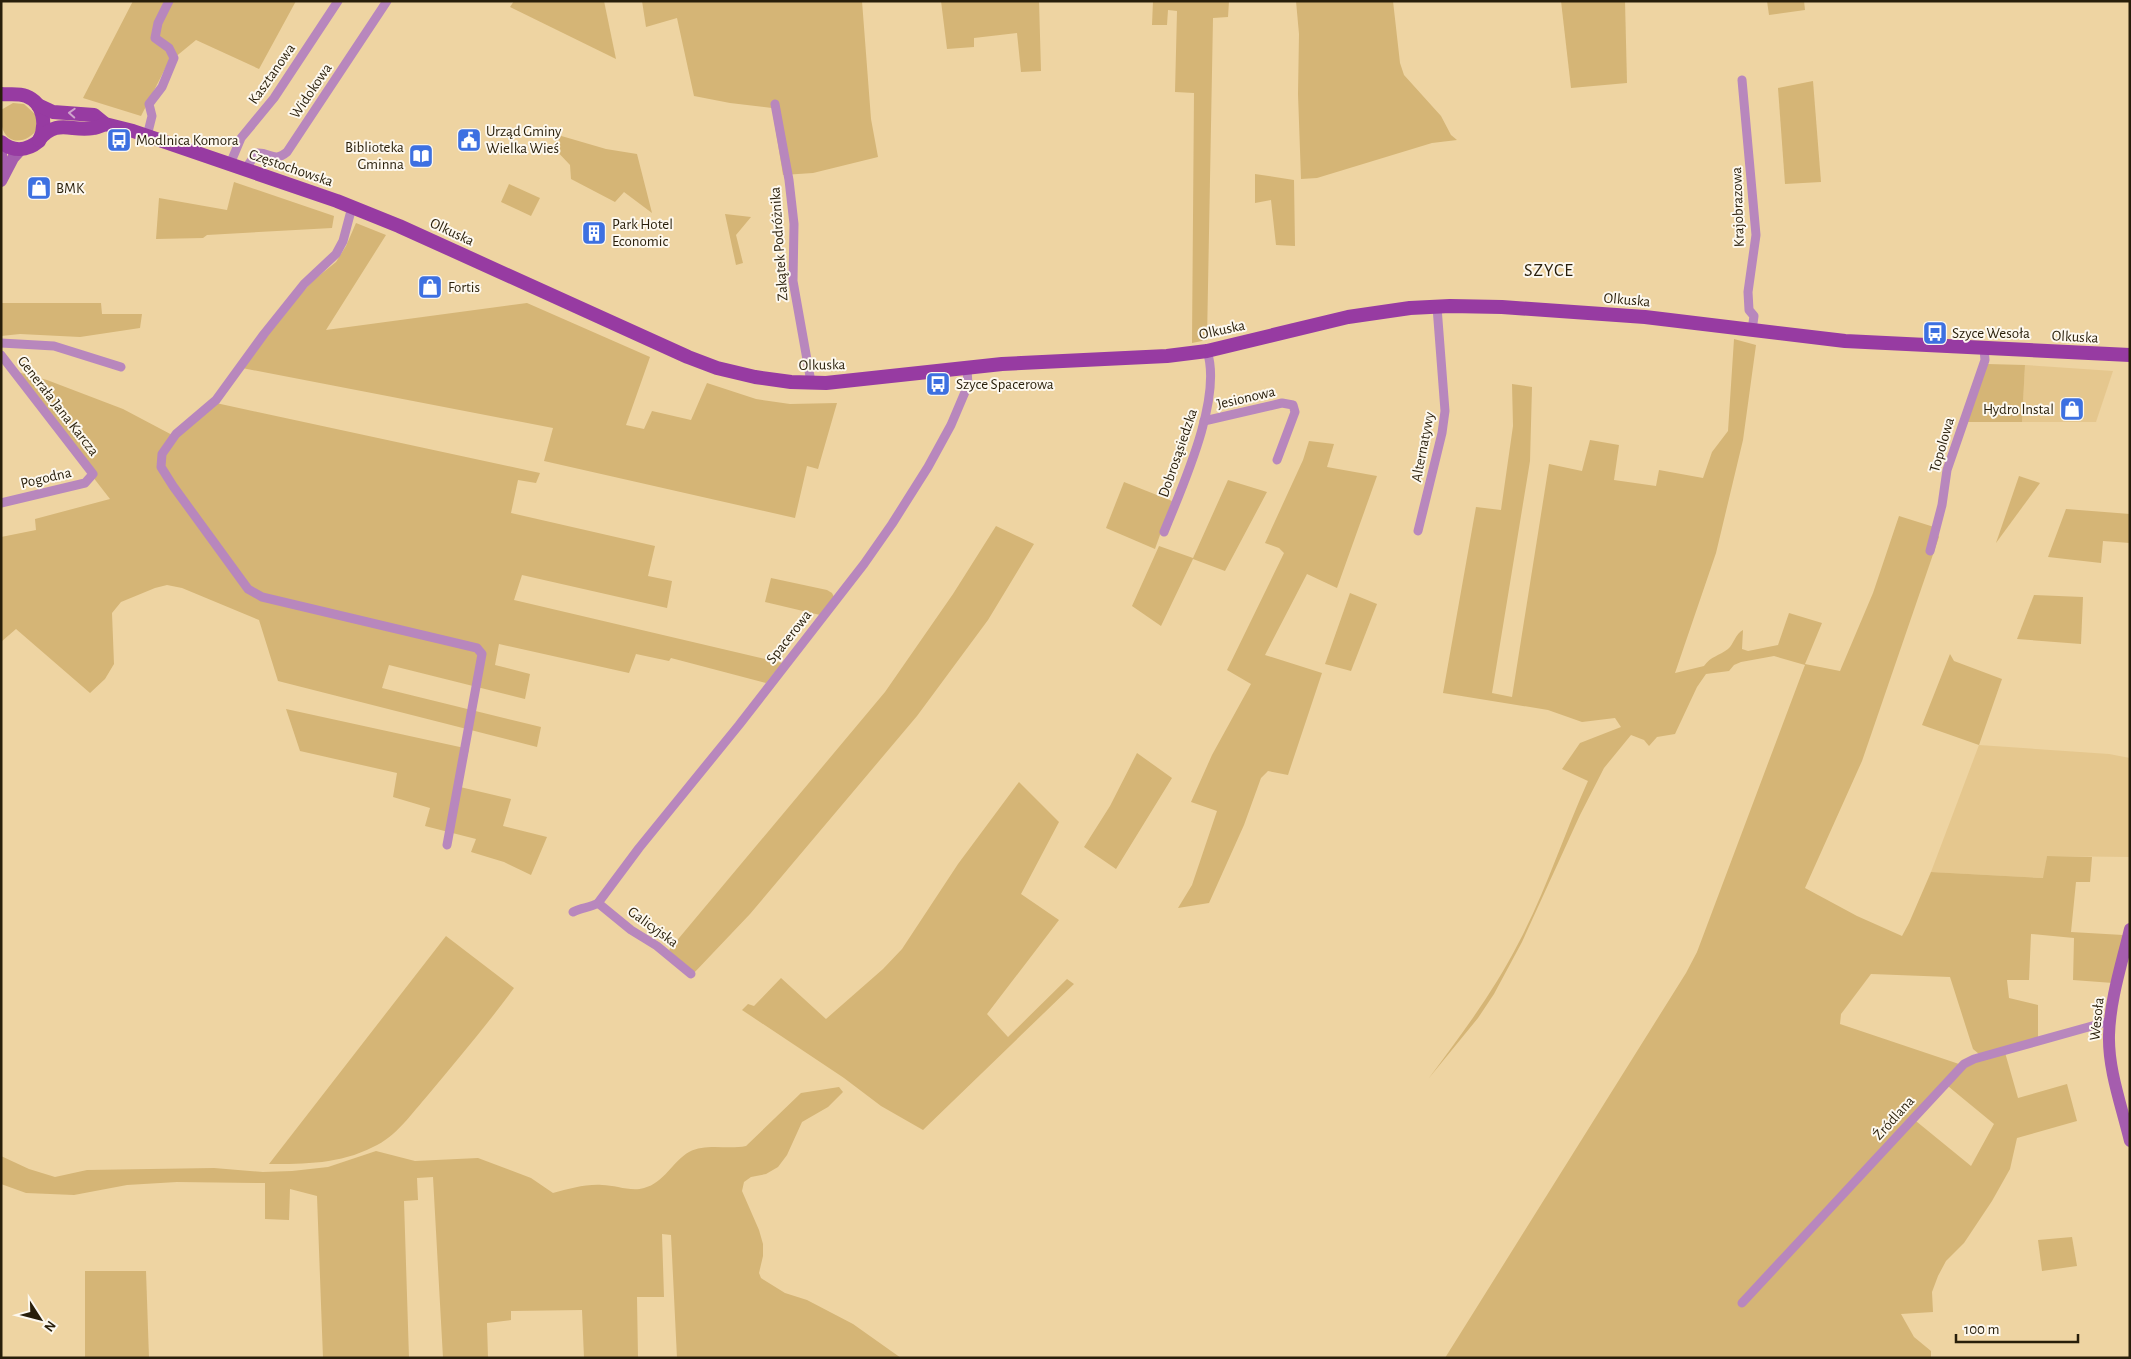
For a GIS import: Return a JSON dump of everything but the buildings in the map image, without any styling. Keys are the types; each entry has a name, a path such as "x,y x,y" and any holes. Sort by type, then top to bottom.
{"main road":[{"name":"Częstochowska","path":"5,97 27,96 38,105 52,112 94,115 105,124 147,136 352,206"},
{"path":"38,105 44,122 39,141"},
{"name":"Częstochowska","path":"21,149 30,147 46,133 57,128 92,129 105,124"},
{"path":"1,143 11,148 21,149"},
{"name":"Olkuska","path":"352,206 695,360 717,368 755,377 811,382 826,383 872,379 1002,364 1166,356 1207,351 1348,317 1410,308 1437,307 1502,307 1595,314 1845,341 2130,355"}],"street":[{"path":"147,136 152,111 149,104 162,87 174,58 169,48 155,38 158,23 169,1"},
{"name":"Kasztanowa","path":"230,164 240,138 274,98 338,1"},
{"name":"Widokowa","path":"245,169 257,153 275,158 281,157 286,152 387,1"},
{"name":"Krajobrazowa","path":"1742,80 1756,235 1748,292 1749,310 1754,316 1752,330"},
{"name":"Zakątek Podróżnika","path":"775,104 789,180 794,224 793,281 811,382"},
{"path":"1,143 1,166"},
{"path":"1,181 13,158 21,149"},
{"path":"352,206 343,241 336,254 304,284 264,334 216,400 176,434 162,454 161,467 248,589 262,597 477,648 482,654 447,845"},
{"name":"Alternatywy","path":"1418,531 1442,433 1445,411 1437,307"},
{"name":"Generała Jana Karcza","path":"1,343 54,346 121,367"},
{"name":"Topolowa","path":"1930,551 1942,505 1947,470 1985,360 1984,349"},
{"name":"Dobrosąsiedzka","path":"1164,532 1186,476 1208,411 1210,367 1207,351"},
{"name":"Generała Jana Karcza","path":"1,356 93,474"},
{"name":"Spacerowa","path":"595,905 651,832 728,739 864,564 892,524 928,468 951,425 968,386 967,369"},
{"name":"Jesionowa","path":"1204,421 1282,403 1290,403 1296,408 1277,460"},
{"name":"Pogodna","path":"1,503 85,483 93,474"},
{"path":"573,912 582,906 595,905"},
{"name":"Galicyjska","path":"595,905 657,946 691,974"},
{"name":"Wesoła","path":"2130,929 2110,1021 2109,1048 2130,1141"},
{"name":"Źródlana","path":"1742,1303 1964,1064 1990,1054 2110,1021"}],"shaded area":[{"path":"133,1 296,1 259,69 196,40 168,63 141,116 83,98"},
{"path":"514,1 604,1 616,59 510,7"},
{"path":"642,1 862,1 871,119 878,157 813,173 783,175 772,108 694,96 677,18 646,27"},
{"path":"941,1 1039,1 1041,71 1021,72 1017,33 974,38 974,47 947,49"},
{"path":"1153,1 1229,1 1228,17 1213,18 1207,340 1192,343 1194,93 1175,92 1177,11 1168,10 1167,25 1152,25"},
{"path":"1296,1 1393,1 1400,63 1404,75 1441,116 1451,135 1457,140 1432,143 1317,178 1301,179 1298,94 1299,34"},
{"path":"1561,1 1625,1 1627,83 1571,88"},
{"path":"1767,1 1804,1 1805,10 1769,15"},
{"path":"1813,81 1821,182 1785,184 1778,88"},
{"path":"13,103 24,104 36,115 37,129 30,137 20,140 10,139 3,130 1,110"},
{"path":"558,135 606,149 637,154 652,213 624,192 615,202 571,179 570,165 553,147"},
{"path":"1255,174 1294,180 1295,246 1276,245 1271,200 1255,203"},
{"path":"234,182 334,216 332,228 207,235 203,238 156,239 159,198 227,210"},
{"path":"509,184 540,198 531,216 501,202"},
{"path":"725,214 751,217 736,235 743,263 736,265"},
{"path":"356,223 386,235 326,330 527,303 650,357 626,425 644,429 652,411 691,420 707,383 756,399 790,404 837,403 818,469 807,466 795,518 544,461 553,428 242,368 293,302 315,279 336,262 346,246"},
{"path":"1,303 101,303 102,314 142,314 140,328 80,337 20,334 1,336"},
{"path":"1734,339 1756,345 1743,440 1716,553 1675,673 1704,666 1712,658 1728,649 1743,630 1742,649 1748,651 1778,645 1789,613 1822,623 1805,664 1840,671 1873,593 1899,516 1934,527 1939,537 1862,761 1805,888 1857,916 1902,936 1931,872 2043,878 2047,856 2092,857 2090,882 2076,882 2071,932 2123,935 2113,983 2073,980 2074,938 2031,934 2029,980 2007,980 2009,998 2038,1005 2038,1038 2004,1049 2018,1098 2067,1084 2077,1121 2017,1138 2010,1169 1992,1201 1964,1243 1946,1261 1938,1276 1932,1292 1933,1312 1901,1314 1914,1337 1931,1351 1931,1358 1445,1358 1686,973 1697,952 1805,665 1774,656 1741,662 1734,665 1729,671 1706,674 1697,687 1675,734 1657,737 1649,746 1644,740 1631,735 1604,768 1580,815 1522,942 1494,994 1478,1018 1429,1078 1499,978 1538,903 1588,781 1562,769 1580,743 1621,727 1615,718 1582,722 1548,710 1443,693 1476,507 1501,510 1513,426 1512,384 1532,387 1530,461 1492,693 1512,697 1549,464 1582,471 1590,440 1619,445 1614,480 1656,486 1659,470 1703,478 1712,452 1728,431","holes":["1871,974 1950,977 1973,1049 1979,1054 1959,1064 1840,1024 1841,1014","1943,1082 1994,1124 1971,1166 1911,1117"]},
{"path":"1987,364 2025,365 2022,422 1967,422"},
{"path":"2025,365 2113,371 2096,422 2022,422"},
{"path":"10,370 47,380 123,409 176,437 216,403 540,473 536,483 518,480 511,513 655,546 648,576 672,581 667,608 522,575 514,600 782,663 766,683 671,658 669,661 636,654 629,673 499,644 495,665 530,674 525,699 389,665 382,688 541,727 537,747 278,681 259,620 182,588 167,585 121,602 112,613 114,664 105,679 90,693 16,629 1,642 1,537 36,530 35,519 110,499"},
{"path":"1309,441 1334,444 1327,467 1377,476 1337,588 1307,574 1265,655 1322,673 1288,775 1268,771 1261,778 1244,825 1209,903 1178,908 1192,885 1217,811 1191,802 1212,755 1251,684 1227,670 1284,553 1279,548 1265,543 1303,460"},
{"path":"2019,476 2040,483 1996,543"},
{"path":"1228,480 1267,492 1225,571 1193,559 1161,626 1132,606 1159,546 1193,558"},
{"path":"1124,482 1172,501 1155,549 1106,528"},
{"path":"2066,509 2130,514 2130,543 2103,541 2101,563 2048,557"},
{"path":"996,526 1034,544 988,620 917,716 750,914 693,974 669,950 885,692 953,594"},
{"path":"771,578 827,590 834,597 820,615 765,602"},
{"path":"1350,593 1377,604 1351,671 1325,664"},
{"path":"2034,595 2083,597 2081,644 2017,639"},
{"path":"1950,654 1954,661 2002,679 1979,745 1922,725"},
{"path":"286,709 469,749 460,787 511,799 503,826 547,837 531,875 504,862 471,852 476,839 425,826 430,808 393,797 397,773 300,751"},
{"path":"1979,745 2109,754 2130,758 2130,857 2047,856 2044,878 1931,872"},
{"path":"1137,753 1172,778 1116,869 1084,847 1110,806"},
{"path":"1019,782 1059,822 1021,894 1059,920 987,1014 1008,1037 1067,979 1074,984 923,1130 881,1106 844,1078 742,1010 748,1004 754,1006 781,978 826,1019 883,969 902,949 958,864"},
{"path":"446,936 514,988 410,1117 381,1143 361,1153 335,1160 269,1164"},
{"path":"839,1087 843,1092 828,1107 802,1122 787,1155 778,1167 766,1174 751,1177 744,1182 742,1191 763,1244 763,1256 759,1273 761,1278 785,1293 807,1300 853,1324 901,1358 677,1358 671,1235 662,1234 664,1297 637,1297 638,1358 584,1358 582,1310 511,1311 511,1320 487,1323 488,1358 443,1358 433,1177 417,1178 418,1200 404,1201 409,1358 323,1358 317,1196 290,1189 289,1220 265,1219 265,1183 177,1182 127,1185 74,1195 26,1193 1,1184 1,1156 29,1169 55,1177 87,1170 214,1168 263,1172 292,1171 328,1167 376,1151 415,1161 478,1158 531,1178 553,1193 589,1185 639,1189 657,1182 683,1156 696,1149 746,1146 801,1093"},
{"path":"2072,1237 2077,1266 2042,1271 2038,1240"},
{"path":"85,1271 146,1271 149,1358 85,1358"}],"place":[{"name":"Modlnica Komora","path":"119,140"},
{"name":"Urząd Gminy Wielka Wieś","path":"469,140"},
{"name":"Biblioteka Gminna","path":"421,156"},
{"name":"BMK","path":"39,188"},
{"name":"Park Hotel Economic","path":"594,233"},
{"name":"Fortis","path":"430,287"},
{"name":"Szyce Wesoła","path":"1935,333"},
{"name":"Szyce Spacerowa","path":"938,384"},
{"name":"Hydro Instal","path":"2072,409"}],"district":[{"name":"SZYCE","path":"1549,271"}]}
